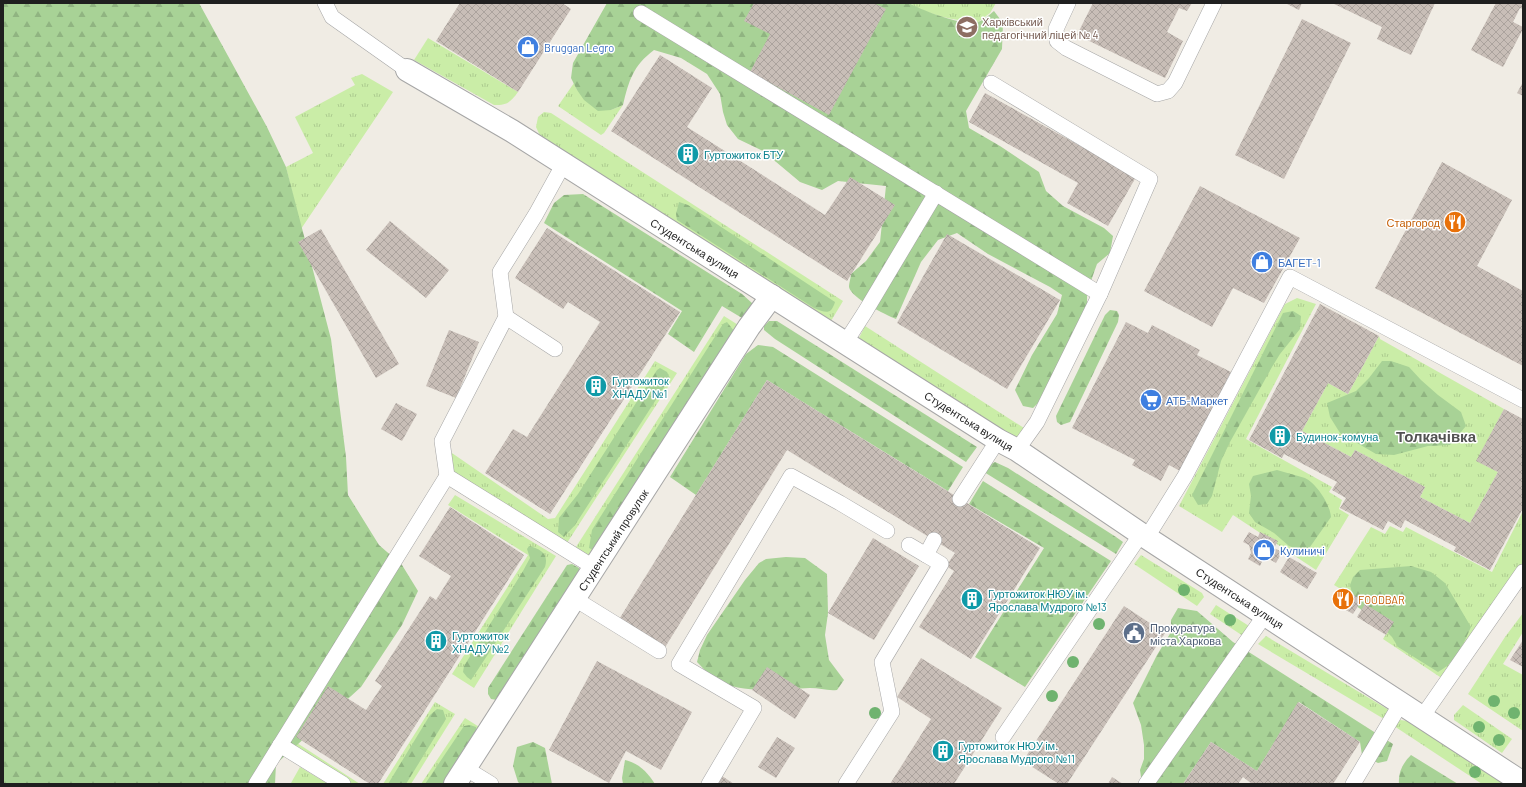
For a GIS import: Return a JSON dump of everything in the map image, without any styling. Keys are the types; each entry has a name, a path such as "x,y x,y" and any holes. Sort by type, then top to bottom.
{"street":[{"name":"Студентська вулиця","path":"407,70 512,131 563,165 998,440 1017,450 1144,536 1523,783"},
{"name":"Студентський провулок","path":"460,776 749,327 772,296"}],"lane":[{"path":"325,3 332,18 407,70"},
{"path":"1068,3 1056,29 1057,41 1066,48 1157,94 1168,91 1175,83 1214,3"},
{"path":"641,13 1100,294"},
{"path":"991,83 1150,179 1100,294 1037,422 1017,450"},
{"path":"256,784 447,476 442,441 506,317 500,272 536,214 563,165"},
{"path":"845,343 936,193"},
{"path":"1003,737 1185,476 1290,277 1523,400"},
{"path":"506,317 555,349"},
{"path":"960,499 998,440"},
{"path":"447,476 595,568"},
{"path":"709,784 754,708 679,664 791,476 887,531"},
{"path":"926,555 934,540"},
{"path":"846,784 892,712 882,662 941,564 909,545"},
{"path":"1422,717 1523,572"},
{"path":"575,599 659,652"},
{"path":"1146,784 1265,615"},
{"path":"1353,784 1400,703"},
{"path":"280,745 343,784"},
{"path":"460,776 492,784"}],"green space":[{"path":"3,3 199,3 267,127 286,167 331,339 346,457 348,495 379,545 402,565 418,591 402,625 361,687 276,764 275,784 3,784"},
{"path":"607,3 909,3 943,17 972,23 982,20 994,11 1003,23 1002,49 966,111 969,128 1000,146 1039,172 1046,191 1063,206 1104,228 1113,236 1110,253 1097,264 1087,292 1087,305 1039,402 1033,408 1023,406 1015,390 1032,355 1057,314 1062,295 988,254 957,233 938,240 921,262 896,319 862,301 851,291 849,287 851,274 866,261 880,242 886,186 838,181 822,190 800,182 763,151 738,139 727,125 720,94 707,74 681,58 654,50 641,62 633,74 627,88 623,105 611,110 598,111 584,100 571,78 573,63"},
{"name":"Харківський педагогічний ліцей № 4","path":"909,3 996,3 990,13 978,22 942,17"},
{"path":"428,38 518,92 508,103 494,105 414,60"},
{"path":"362,74 393,92 301,229 286,167 313,153 295,117 355,85 351,78"},
{"path":"574,83 577,90 611,110 623,105 604,133 601,135 558,106"},
{"path":"544,112 551,113 843,301 831,321 541,138 536,127 538,117"},
{"path":"583,194 742,294 752,303 752,311 747,321 722,306 694,352 668,334 682,311 544,223 554,203 564,195"},
{"path":"679,202 688,205 835,302 832,309 825,312 814,308 677,220 676,214"},
{"path":"1297,298 1316,304 1246,439 1332,487 1329,492 1342,500 1339,509 1349,515 1316,570 1233,515 1222,532 1179,506 1285,304"},
{"path":"1110,310 1117,311 1119,315 1118,322 1070,422 1061,425 1057,422 1056,416 1105,315"},
{"path":"1293,311 1301,316 1300,329 1280,354 1230,442 1221,461 1212,496 1207,504 1198,505 1192,495 1283,313"},
{"path":"724,316 743,328 596,560 576,547"},
{"path":"769,321 777,321 977,447 966,462 775,339 764,330 764,326"},
{"path":"727,322 734,331 595,551 589,548 592,530 723,324"},
{"path":"865,326 1024,428 1018,438 1013,439 859,338"},
{"path":"1379,336 1380,339 1504,409 1477,461 1498,472 1470,523 1420,497 1425,487 1355,450 1351,457 1302,431 1328,383 1348,394"},
{"path":"758,345 773,347 963,467 948,491 767,380 696,495 670,477 746,354"},
{"path":"655,361 677,373 567,543 454,473 449,451 548,519 555,518"},
{"path":"1382,361 1391,361 1409,367 1438,395 1461,412 1466,426 1450,445 1428,446 1394,455 1376,454 1340,433 1330,417 1327,403 1356,391 1369,378"},
{"path":"660,368 667,372 670,378 575,525 564,537 558,532 559,518 578,494 657,370"},
{"path":"995,462 1008,468 1123,542 1116,554 984,472 989,465"},
{"path":"1277,470 1305,478 1314,484 1322,494 1330,512 1331,517 1310,547 1303,551 1289,546 1274,533 1255,522 1249,513 1251,496 1249,484 1253,476"},
{"path":"983,481 1111,561 1025,687 975,657 1044,548 969,504"},
{"path":"455,495 556,556 474,688 452,674 528,555 448,505"},
{"path":"1523,511 1523,569 1443,679 1383,639 1394,621 1334,585 1371,527 1385,534 1390,526 1403,532 1406,527 1492,572"},
{"path":"529,546 537,549 545,555 545,567 471,680 463,672 464,666 523,571 530,558 527,549"},
{"path":"1141,555 1202,593 1204,597 1197,606 1134,564"},
{"path":"786,557 805,558 827,574 828,613 825,635 829,660 844,680 837,690 810,688 761,690 736,687 715,679 697,662 700,650 707,635 745,580 759,563 766,559"},
{"path":"572,564 579,568 579,574 497,700 491,699 488,694 488,688 567,565"},
{"path":"1411,566 1431,572 1445,583 1471,627 1462,647 1454,658 1438,672 1398,647 1392,637 1375,620 1355,605 1350,585 1353,577 1360,570"},
{"path":"1216,605 1249,626 1243,636 1210,614"},
{"path":"1178,608 1197,611 1233,642 1393,744 1387,761 1378,763 1362,755 1360,742 1299,702 1257,771 1211,742 1183,784 1142,784 1140,770 1144,759 1144,745 1141,725 1133,703 1157,655 1171,632 1171,620"},
{"path":"1523,613 1523,632 1503,664 1523,675 1523,731 1468,694 1505,637"},
{"path":"1266,636 1389,710 1384,719 1258,644"},
{"path":"435,702 455,714 411,784 383,784"},
{"path":"1463,705 1512,739 1502,753 1454,720 1454,715"},
{"path":"437,709 443,710 446,719 406,784 388,784 430,715"},
{"path":"465,718 484,730 448,784 421,784"},
{"path":"1400,720 1408,721 1504,784 1482,784 1394,726"},
{"path":"470,725 476,727 477,735 444,784 425,784 464,726"},
{"path":"294,741 360,784 348,784 290,748"},
{"path":"533,742 545,748 552,784 520,784 518,782 513,766 517,747"},
{"path":"1411,755 1458,784 1399,784 1399,776 1402,768"},
{"path":"625,760 643,769 655,784 623,784 622,778"},
{"path":"300,767 328,784 292,784 291,783"}],"building":[{"path":"460,3 562,3 571,9 518,92 436,41"},
{"path":"754,3 874,3 886,9 829,115 750,72 770,34 744,21"},
{"path":"1093,3 1192,3 1187,11 1179,8 1167,32 1183,41 1165,78 1077,35"},
{"path":"1285,3 1302,3 1299,10"},
{"path":"1332,3 1435,3 1411,55 1377,39 1382,27"},
{"path":"1496,3 1523,3 1523,9 1520,8 1513,22 1523,27 1523,29 1503,67 1471,50"},
{"path":"1302,19 1351,43 1284,179 1235,155"},
{"name":"Гуртожиток БТУ","path":"660,55 712,88 687,127 825,215 850,177 895,205 847,281 611,131"},
{"path":"1523,82 1523,96 1517,93"},
{"path":"985,93 1136,177 1108,226 1067,203 1078,183 969,122"},
{"path":"1442,162 1512,200 1477,266 1523,291 1523,366 1375,288"},
{"path":"1200,186 1300,238 1264,303 1233,288 1212,327 1144,291"},
{"path":"390,221 449,270 426,298 366,250"},
{"name":"Гуртожиток ХНАДУ №1","path":"547,228 680,312 550,514 485,473 513,429 527,437 600,322 568,302 563,309 515,278"},
{"path":"321,229 399,364 376,378 298,242"},
{"path":"947,234 1060,300 1007,389 897,323"},
{"name":"Будинок-комуна","path":"1320,304 1379,336 1348,394 1328,383 1302,431 1351,457 1355,450 1425,487 1420,497 1470,523 1498,472 1476,461 1504,409 1523,419 1523,508 1490,570 1454,551 1456,547 1405,520 1401,528 1388,521 1383,530 1340,508 1346,498 1332,490 1337,482 1284,454 1282,458 1249,440"},
{"name":"АТБ-Маркет","path":"1126,322 1148,333 1152,325 1200,350 1197,355 1231,372 1180,471 1169,465 1161,481 1132,465 1135,460 1072,428"},
{"path":"449,330 479,342 456,398 426,386"},
{"path":"767,380 1040,548 971,659 919,627 954,571 946,566 955,553 787,450 664,649 618,621"},
{"path":"396,403 417,414 402,441 381,429"},
{"name":"Гуртожиток ХНАДУ №2","path":"450,507 524,555 378,784 370,784 296,737 328,686 366,710 382,686 375,681 430,596 436,600 451,576 419,556"},
{"name":"Кулиничі","path":"1249,532 1258,537 1260,532 1278,541 1274,548 1282,552 1276,563 1269,559 1263,559 1260,566 1248,559 1251,553 1249,545 1243,542"},
{"path":"873,538 919,566 874,640 828,613"},
{"path":"1289,557 1317,573 1307,589 1280,572"},
{"path":"1341,587 1362,600 1353,614 1332,602"},
{"path":"1365,604 1394,622 1386,635 1357,617"},
{"path":"1124,606 1165,633 1067,784 1059,784 1023,761"},
{"path":"1523,640 1523,667 1510,660"},
{"name":"Гуртожиток НЮУ ім. Ярослава Мудрого №11","path":"921,658 1002,708 954,784 890,784 931,719 897,697"},
{"path":"597,661 692,712 661,770 626,751 609,783 549,750"},
{"path":"767,667 810,695 795,719 752,690"},
{"path":"1298,702 1360,742 1333,784 1252,784 1243,777 1238,784 1183,784 1211,742 1257,771"},
{"path":"777,737 795,748 776,778 758,767"},
{"path":"722,776 734,784 718,784"},
{"path":"1112,777 1123,784 1108,784"}],"place":[{"name":"Харківський педагогічний ліцей № 4","path":"967,27"},
{"name":"Bruggan Legro","path":"528,47"},
{"name":"Гуртожиток БТУ","path":"688,154"},
{"name":"Старгород","path":"1455,222"},
{"name":"БАГЕТ-1","path":"1262,262"},
{"name":"Гуртожиток ХНАДУ №1","path":"596,386"},
{"name":"АТБ-Маркет","path":"1151,400"},
{"name":"Будинок-комуна","path":"1280,436"},
{"name":"Кулиничі","path":"1264,550"},
{"name":"Гуртожиток НЮУ ім. Ярослава Мудрого №13","path":"972,599"},
{"name":"FOODBAR","path":"1343,599"},
{"name":"Прокуратура міста Харкова","path":"1134,633"},
{"name":"Гуртожиток ХНАДУ №2","path":"436,641"},
{"name":"Гуртожиток НЮУ ім. Ярослава Мудрого №11","path":"943,751"}],"district":[{"name":"Толкачівка","path":"1436,436"}]}
